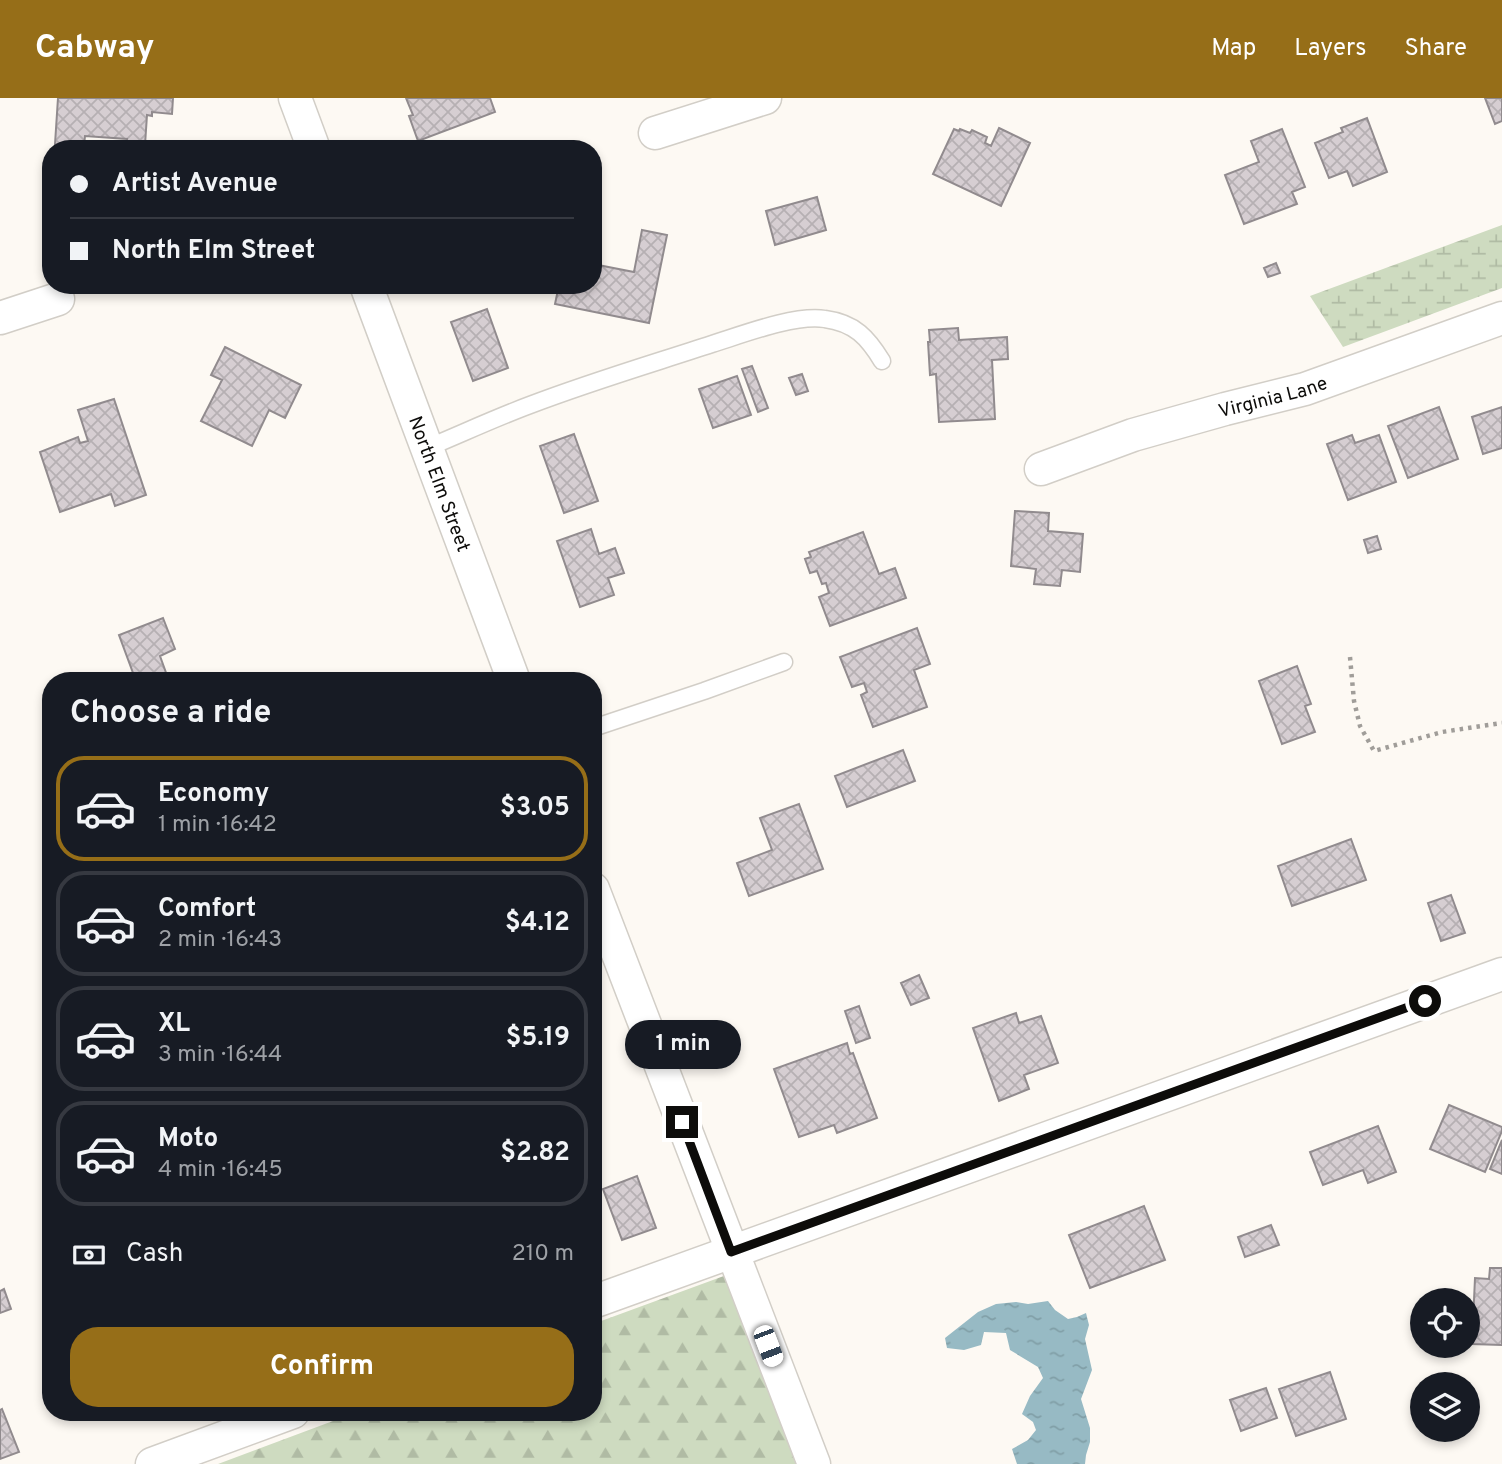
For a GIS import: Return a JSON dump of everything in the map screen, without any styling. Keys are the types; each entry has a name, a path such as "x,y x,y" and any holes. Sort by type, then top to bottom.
{"street":[{"path":"295,98 311,140"},
{"path":"655,133 765,98"},
{"name":"North Elm Street","path":"369,294 511,672"},
{"path":"0,318 58,299"},
{"name":"Virginia Lane","path":"1041,469 1133,435 1305,389 1502,318"},
{"path":"602,913 814,1464"},
{"path":"602,1299 1502,974"},
{"path":"152,1464 269,1421"}],"lane":[{"path":"427,448 531,405 602,380 750,332 804,318 826,318 854,328 870,341 882,361"},
{"path":"602,725 784,662"}],"path":[{"path":"1350,657 1354,701 1360,726 1374,751 1442,732 1502,723"}],"green space":[{"path":"1502,225 1502,288 1343,347 1310,296"},
{"path":"732,1273 807,1464 218,1464 333,1421 602,1421 602,1321"}],"water":[{"path":"1048,1301 1068,1319 1086,1313 1089,1325 1085,1339 1092,1370 1081,1399 1090,1428 1085,1464 1017,1464 1012,1449 1028,1440 1036,1430 1033,1422 1022,1414 1030,1396 1043,1378 1038,1367 1010,1350 1006,1333 984,1332 981,1345 964,1350 947,1348 945,1338 978,1312 996,1304"}],"building":[{"path":"58,98 173,98 172,114 152,112 152,116 147,115 145,140 85,136 85,140 55,140"},
{"path":"406,98 490,98 495,112 421,140 418,140 409,116 413,115"},
{"path":"1485,98 1502,98 1502,121 1495,124"},
{"path":"1367,118 1387,172 1353,186 1347,171 1329,178 1315,143 1343,132 1341,128"},
{"path":"999,128 1030,143 1001,206 933,174 954,129 970,133 972,130 987,137 985,143 991,146"},
{"path":"1282,129 1305,187 1292,192 1297,204 1244,224 1225,175 1259,162 1251,141"},
{"path":"817,197 826,230 775,245 766,211"},
{"path":"642,230 667,235 649,323 555,304 557,294 602,294 602,266 634,272"},
{"path":"1276,263 1280,273 1268,277 1264,268"},
{"path":"487,309 508,368 473,381 451,322"},
{"path":"958,328 959,340 1007,337 1008,359 992,360 995,419 939,422 936,374 930,375 929,330"},
{"path":"225,347 301,385 285,418 269,410 252,446 201,421 222,380 211,375"},
{"path":"752,366 768,408 758,412 742,369"},
{"path":"802,374 808,391 796,395 789,378"},
{"path":"737,376 751,415 713,428 699,389"},
{"path":"114,399 146,495 115,506 111,494 60,512 40,452 78,437 80,443 88,441 78,410"},
{"path":"1439,407 1458,459 1408,478 1388,426"},
{"path":"1502,407 1502,448 1483,454 1472,417"},
{"path":"574,434 598,501 564,513 540,446"},
{"path":"1352,435 1355,443 1379,435 1396,482 1348,500 1327,444"},
{"path":"1015,511 1049,513 1048,531 1083,534 1080,572 1062,570 1060,586 1034,584 1036,569 1011,566"},
{"path":"591,529 599,554 615,548 624,573 608,578 614,595 580,607 557,541"},
{"path":"863,532 879,574 895,568 906,598 830,626 819,597 829,593 826,583 822,584 817,571 810,573 805,559 811,557 809,552"},
{"path":"1377,536 1381,549 1368,553 1364,540"},
{"path":"163,618 175,649 160,656 166,672 133,672 119,635"},
{"path":"917,628 930,664 914,670 927,707 873,727 861,695 867,692 864,683 852,687 840,657"},
{"path":"1297,666 1311,704 1305,706 1315,732 1282,744 1259,681"},
{"path":"903,750 915,781 847,807 835,776"},
{"path":"799,804 823,869 749,896 737,863 772,850 760,818"},
{"path":"1351,839 1366,880 1292,906 1278,866"},
{"path":"1451,895 1465,933 1441,941 1428,903"},
{"path":"919,975 929,998 911,1005 901,983"},
{"path":"859,1006 870,1038 856,1043 845,1011"},
{"path":"1016,1013 1019,1023 1041,1016 1058,1063 1024,1075 1029,1089 999,1101 973,1028"},
{"path":"847,1043 877,1118 837,1133 834,1125 799,1137 774,1069"},
{"path":"1449,1105 1502,1127 1485,1172 1430,1149"},
{"path":"1378,1126 1396,1172 1368,1183 1363,1170 1323,1185 1310,1152"},
{"path":"1502,1140 1502,1174 1490,1169"},
{"path":"637,1176 656,1228 622,1240 603,1189"},
{"path":"1144,1206 1165,1260 1090,1288 1069,1235"},
{"path":"1271,1225 1279,1245 1245,1257 1238,1237"},
{"path":"1490,1268 1502,1268 1502,1345 1480,1344 1480,1288 1475,1288 1475,1278 1489,1279"},
{"path":"4,1289 11,1309 0,1313 0,1291"},
{"path":"1330,1372 1346,1419 1296,1436 1279,1389"},
{"path":"1266,1388 1277,1418 1241,1431 1230,1400"},
{"path":"2,1409 19,1452 0,1459 0,1410"}],"route":[{"path":"682,1122 731,1252 1425,1001"}]}
